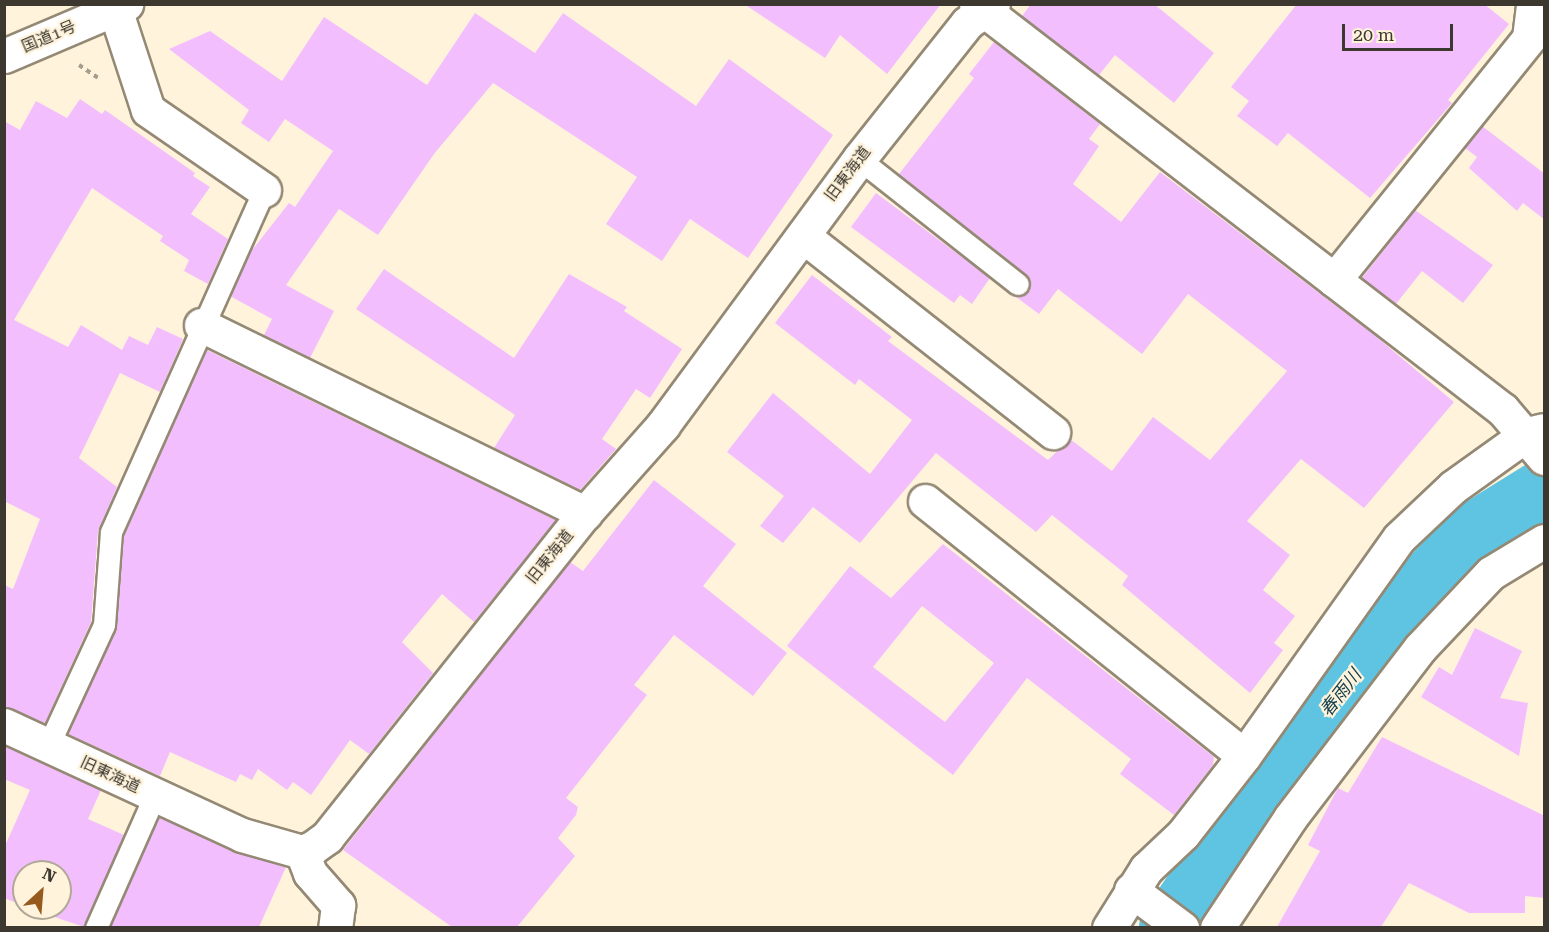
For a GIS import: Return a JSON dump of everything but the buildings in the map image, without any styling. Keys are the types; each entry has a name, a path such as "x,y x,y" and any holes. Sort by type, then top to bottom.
{"main road":[{"path":"1334,280 1529,38 1533,4"},
{"path":"120,7 148,110 264,190"},
{"name":"国道1号","path":"4,56 120,7"},
{"path":"985,7 1540,444 1453,487 1398,538 1244,756 1138,895 1109,927"},
{"name":"旧東海道","path":"4,725 242,835 303,852 327,837 585,513 663,425 859,159 967,22 985,7"},
{"path":"803,236 1053,432"},
{"path":"201,325 585,513"},
{"path":"925,501 1244,756"},
{"path":"1217,927 1290,818 1420,648 1491,573 1545,541"},
{"path":"303,852 310,873 338,905 335,927"},
{"path":"1138,895 1182,927"}],"lane":[{"path":"859,159 1018,284"},
{"path":"48,746 104,625 111,532 201,325 264,190"},
{"path":"96,927 155,795"}],"waterway":[{"name":"春雨川","path":"1172,928 1291,755 1420,593 1478,533 1544,492"}]}
